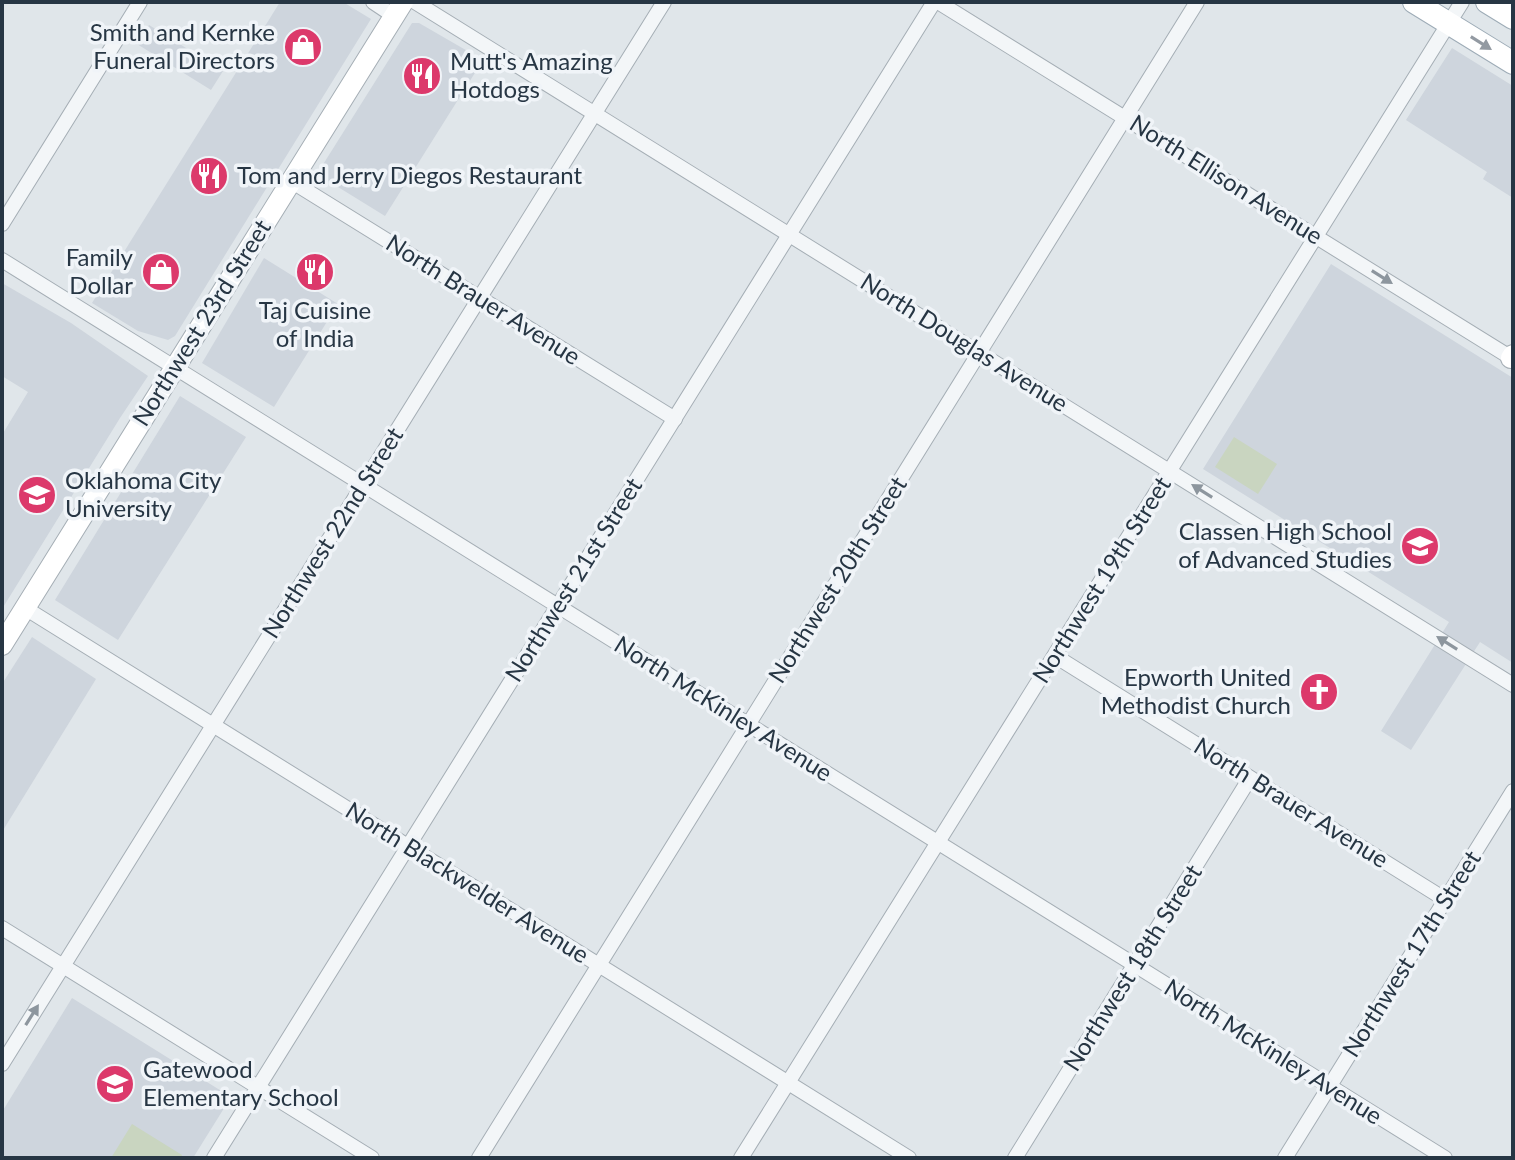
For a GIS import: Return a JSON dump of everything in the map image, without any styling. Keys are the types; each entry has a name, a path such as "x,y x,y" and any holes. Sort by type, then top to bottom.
{"main road":[{"path":"1414,2 1513,63"},
{"path":"1487,2 1513,18"},
{"name":"Northwest 23rd Street","path":"2,645 398,9"}],"street":[{"path":"2,224 140,2"},
{"path":"373,2 398,9"},
{"name":"North Douglas Avenue","path":"415,2 1513,685"},
{"name":"Northwest 22nd Street","path":"2,1064 664,2"},
{"name":"North Ellison Avenue","path":"936,2 1512,357"},
{"name":"Northwest 21st Street","path":"214,1158 936,2"},
{"name":"Northwest 20th Street","path":"479,1158 1197,2"},
{"name":"Northwest 19th Street","path":"741,1158 1462,2"},
{"name":"North Brauer Avenue","path":"291,181 675,419"},
{"name":"North McKinley Avenue","path":"2,260 1445,1158"},
{"name":"North Blackwelder Avenue","path":"25,608 909,1158"},
{"name":"North Brauer Avenue","path":"1055,656 1446,900"},
{"name":"Northwest 18th Street","path":"1015,1158 1250,778"},
{"name":"Northwest 17th Street","path":"1285,1158 1513,791"},
{"path":"2,928 372,1158"}],"shaded area":[{"path":"280,2 343,2 371,19 175,336 168,340 138,331 92,303"},
{"path":"412,23 419,23 483,60 385,216 317,174"},
{"path":"149,25 223,71 211,90 137,44"},
{"path":"1452,48 1513,86 1513,198 1483,179 1487,172 1406,120"},
{"path":"264,258 338,304 274,407 202,363"},
{"name":"Classen High School of Advanced Studies","path":"1331,264 1513,378 1513,663 1480,642 1411,750 1381,731 1449,622 1203,469"},
{"path":"2,283 71,323 148,376 2,609 2,435 28,392 2,376"},
{"path":"180,396 246,437 118,640 55,600"},
{"path":"32,637 96,679 2,832 2,684"},
{"name":"Gatewood Elementary School","path":"72,998 231,1097 193,1158 2,1158 2,1112"}],"green space":[{"path":"1234,437 1277,464 1258,494 1215,467"},
{"path":"132,1124 182,1155 181,1158 111,1158"}],"place":[{"name":"Smith and Kernke Funeral Directors","path":"303,47"},
{"name":"Mutt's Amazing Hotdogs","path":"422,76"},
{"name":"Tom and Jerry Diegos Restaurant","path":"209,176"},
{"name":"Family Dollar","path":"161,272"},
{"name":"Taj Cuisine of India","path":"315,272"},
{"name":"Oklahoma City University","path":"37,495"},
{"name":"Classen High School of Advanced Studies","path":"1420,546"},
{"name":"Epworth United Methodist Church","path":"1319,692"},
{"name":"Gatewood Elementary School","path":"115,1084"}]}
